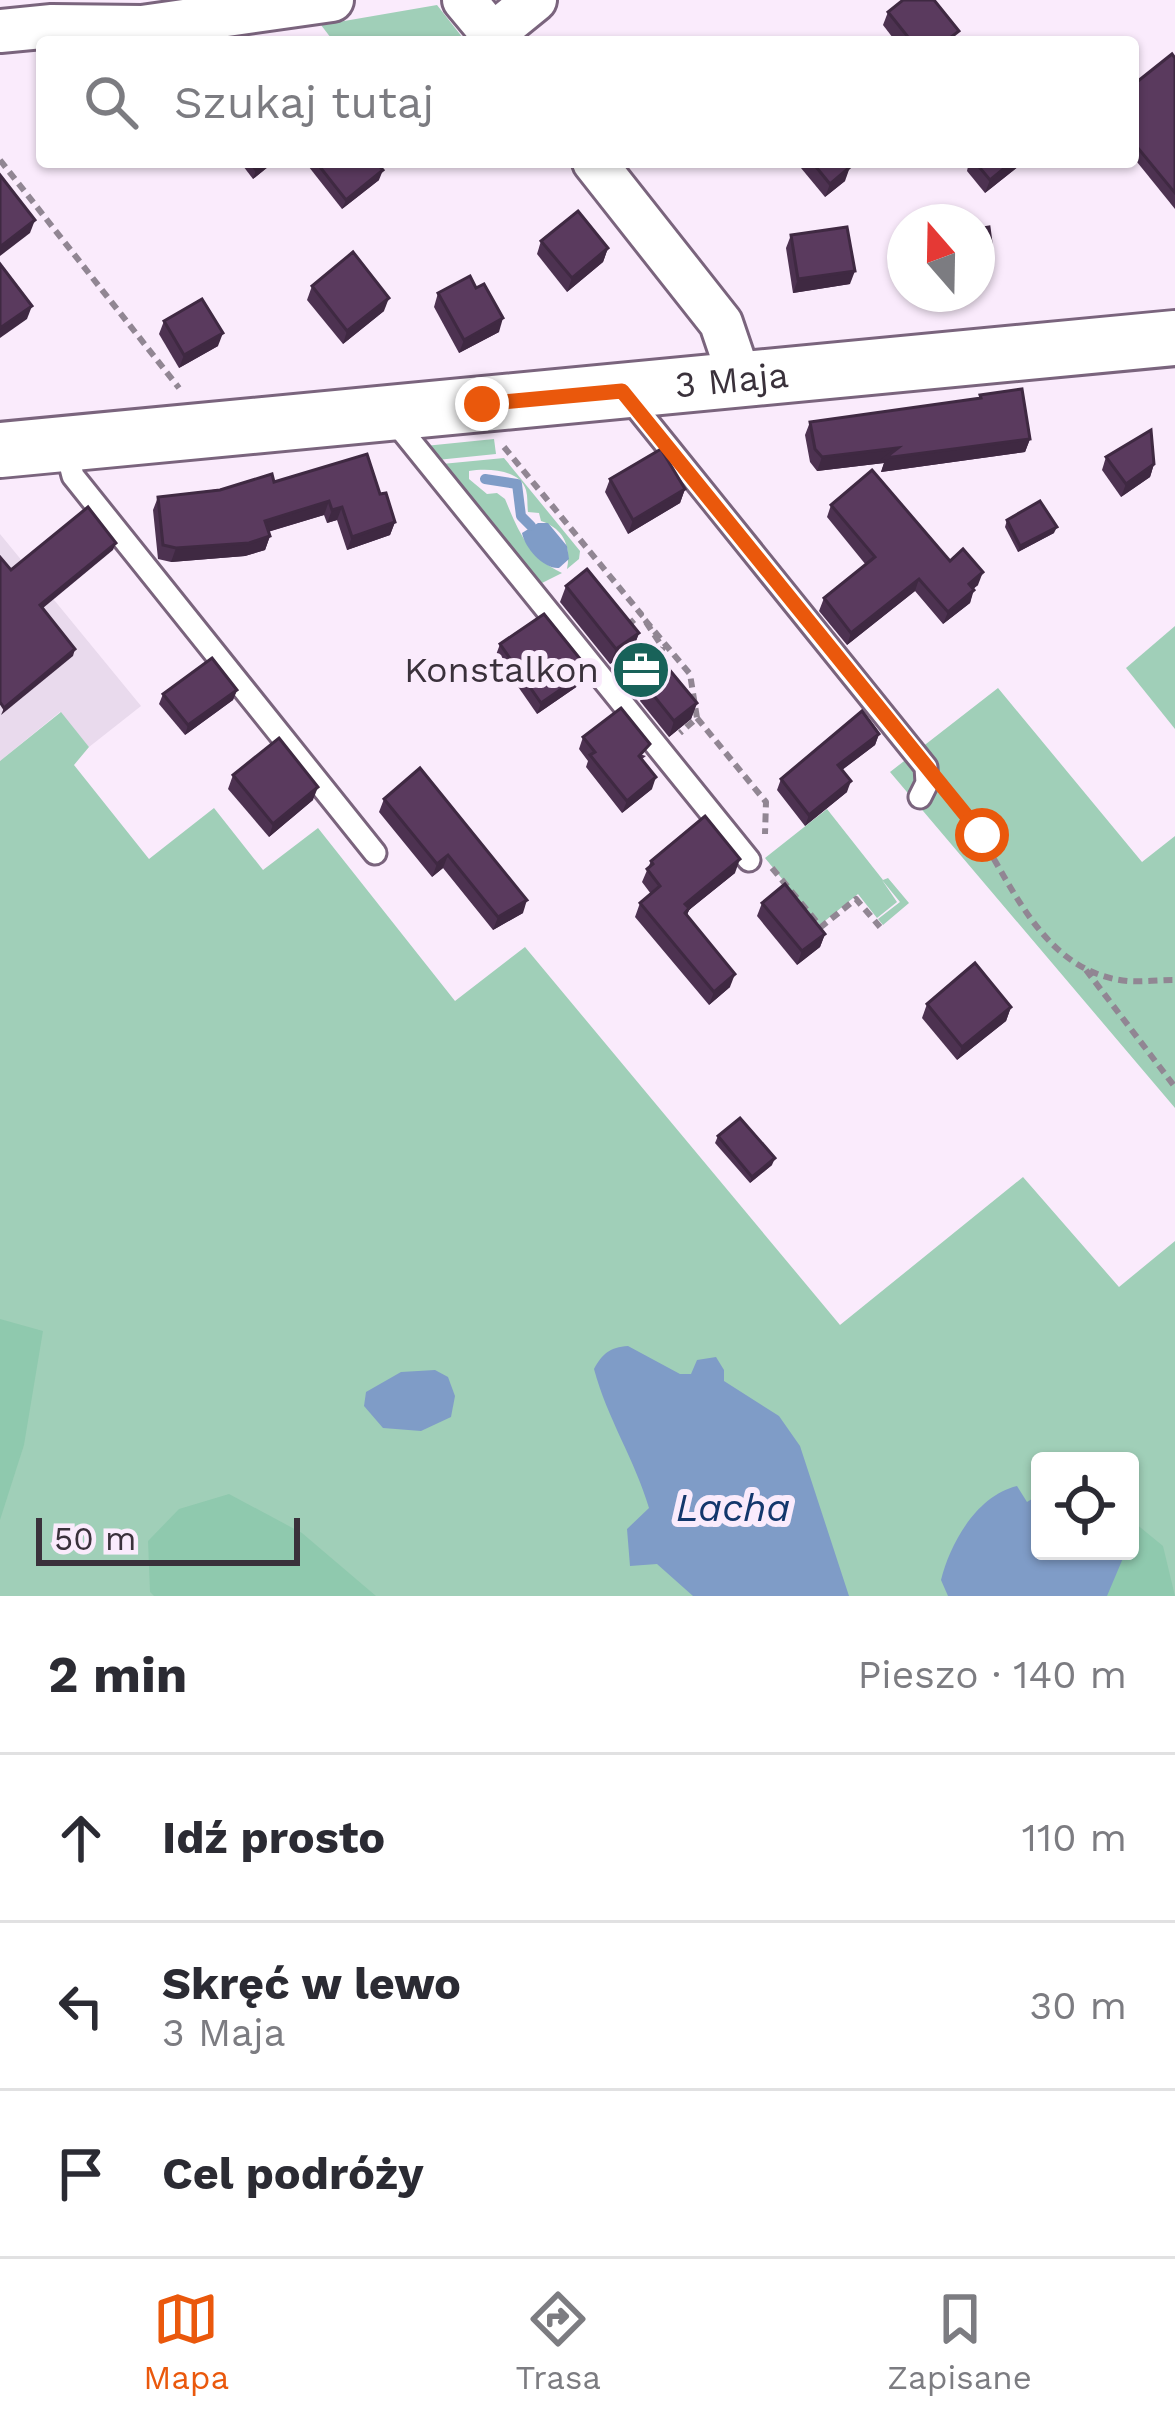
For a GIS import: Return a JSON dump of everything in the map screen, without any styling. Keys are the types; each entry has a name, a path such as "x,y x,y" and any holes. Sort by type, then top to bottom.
{"street":[{"path":"6,20 142,27 332,0"},
{"path":"464,0 494,36"},
{"path":"498,36 535,0"},
{"path":"599,168 721,323 740,379"},
{"name":"3 Maja","path":"0,450 1175,338"}],"lane":[{"path":"622,391 926,767 927,783 920,797"},
{"path":"387,412 756,858"},
{"path":"64,445 73,476 375,853"}],"path":[{"path":"0,160 182,393"},
{"path":"494,435 691,674 695,720 766,802 764,839"},
{"path":"617,634 643,617"},
{"path":"643,617 663,649 660,652"},
{"path":"926,767 970,816 1003,880 1031,920 1084,967 1175,1087"},
{"path":"756,858 821,927 856,899 880,927"},
{"path":"1084,967 1128,981 1175,980"}],"shaded area":[{"path":"0,534 141,706 89,747 60,712 0,761"}],"green space":[{"path":"437,5 461,36 329,36 321,25"},
{"path":"494,439 496,454 437,460 425,446"},
{"path":"504,458 580,551 579,559 567,569 564,540 541,521 539,513 528,512 526,490 517,478 493,470 469,471 469,479 487,494 497,493 505,499 527,543 562,573 540,584 442,464"},
{"path":"1175,626 1175,729 1126,668"},
{"path":"998,688 1142,862 1175,836 1175,1108 890,772"},
{"path":"61,712 89,747 74,765 149,859 214,808 263,870 318,828 455,1001 525,947 840,1325 1023,1177 1119,1287 1175,1241 1175,1596 0,1596 0,761"},
{"path":"827,809 883,880 888,878 909,903 883,925 878,919 900,902 882,880 897,902 877,918 858,894 820,925 765,858"},
{"path":"0,1319 43,1331 24,1445 0,1520"},
{"path":"229,1494 302,1533 376,1596 154,1596 148,1541 179,1509"},
{"path":"1139,1526 1163,1546 1175,1596 1034,1596 1042,1560 1139,1560"}],"water":[{"path":"548,523 567,546 569,559 559,568 541,561 524,539 522,533"},
{"name":"Lacha","path":"628,1346 680,1374 691,1374 697,1360 716,1357 724,1381 779,1416 800,1446 849,1596 693,1596 657,1564 630,1566 627,1529 649,1508 594,1369 607,1352"},
{"path":"435,1370 448,1377 455,1396 451,1417 421,1431 383,1428 364,1406 366,1392 401,1372"},
{"path":"1017,1486 1027,1502 1031,1500 1031,1560 1122,1560 1107,1596 948,1596 941,1580 958,1537 977,1511 1002,1491"}],"building":[{"path":"903,0 934,0 959,31 953,36 907,36 888,12"},
{"path":"1172,54 1175,58 1175,193 1139,149 1139,80"},
{"path":"321,168 383,170 346,200"},
{"path":"817,168 849,168 830,184"},
{"path":"980,168 1005,168 990,180"},
{"path":"0,175 35,220 0,247"},
{"path":"578,211 608,248 572,278 541,241"},
{"path":"847,227 855,271 798,279 791,235"},
{"path":"353,252 389,298 347,331 312,286"},
{"path":"0,264 32,306 0,328"},
{"path":"470,276 476,288 484,284 503,318 464,340 438,293"},
{"path":"202,299 223,333 184,355 164,321"},
{"path":"1022,389 1030,439 885,458 898,448 822,457 815,449 810,422"},
{"path":"1151,430 1154,464 1126,484 1106,457"},
{"path":"661,449 685,489 633,520 610,479"},
{"path":"367,454 395,522 352,537 342,507 332,510 329,501 265,521 270,536 249,543 163,545 158,497 220,490 272,474 274,482"},
{"path":"872,470 950,561 963,549 983,572 969,584 974,590 948,612 919,579 851,633 824,598 875,557 831,505"},
{"path":"1040,501 1057,527 1020,546 1007,520"},
{"path":"88,507 116,543 40,605 75,649 4,708 0,702 0,557 11,570"},
{"path":"587,569 639,633 616,649 566,586"},
{"path":"544,614 589,670 541,703 500,644"},
{"path":"212,658 237,690 188,725 163,694"},
{"path":"668,668 697,703 674,721 646,686"},
{"path":"621,708 650,744 639,756 656,777 627,801 590,755 595,752 583,737"},
{"path":"862,711 879,734 838,765 851,781 809,815 781,779"},
{"path":"279,738 318,787 273,824 233,775"},
{"path":"420,768 527,900 498,917 448,855 437,864 384,799"},
{"path":"705,816 740,859 685,904 689,908 685,913 735,974 714,992 640,903 660,886 647,869 651,861"},
{"path":"785,884 825,934 802,951 762,903"},
{"path":"975,963 1011,1007 962,1047 927,1004"},
{"path":"740,1118 775,1158 752,1177 718,1136"}],"waterway":[{"path":"485,479 517,484 521,516 531,526"}],"place":[{"name":"Konstalkon","path":"641,670"}],"route":[{"path":"482,404 622,391 982,835"}]}
